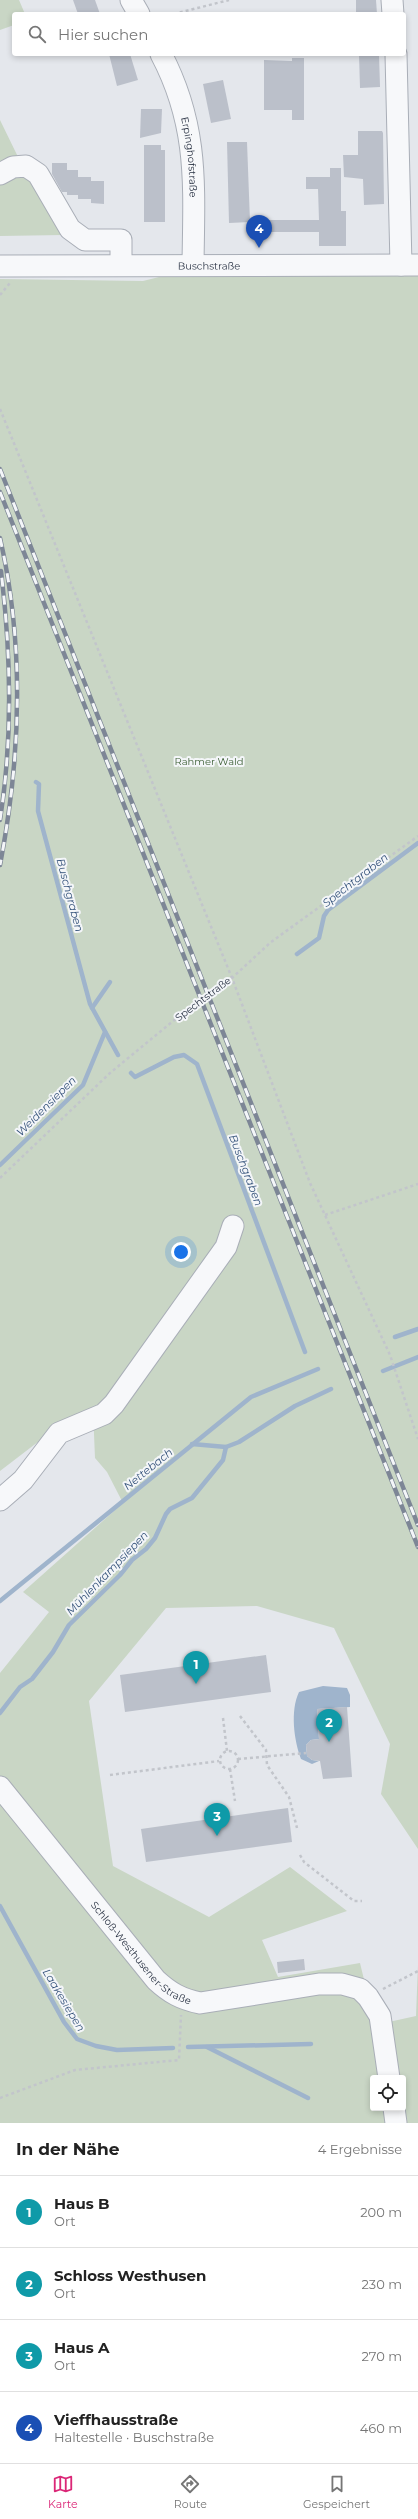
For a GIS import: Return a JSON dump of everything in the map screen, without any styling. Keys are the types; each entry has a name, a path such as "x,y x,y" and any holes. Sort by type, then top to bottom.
{"street":[{"path":"131,0 138,12"},
{"path":"392,0 393,12"},
{"name":"Erpinghofstraße","path":"162,56 184,108 192,146 193,264"},
{"path":"396,56 410,265"},
{"path":"0,174 13,167 26,166 38,174 70,229 85,240 121,240 121,265"},
{"name":"Buschstraße","path":"8,271 121,265 410,265"},
{"path":"0,1500 23,1480 59,1433 104,1414 114,1404 226,1248 233,1226"},
{"name":"Schloß-Westhusener-Straße","path":"0,1788 156,1980 168,1991 182,1999 200,2003 319,1984 342,1984 360,1989 371,1988 380,2016 389,2075"},
{"path":"394,2111 396,2123"}],"path":[{"path":"182,12 229,0"},
{"path":"0,295 8,271"},
{"path":"0,409 232,978 310,1183 390,1355 418,1439"},
{"name":"Spechtstraße","path":"0,1178 110,1073 178,1017 232,978 271,942 418,836"},
{"path":"325,1215 418,1184"},
{"path":"240,1716 266,1750 267,1765 290,1798 297,1828"},
{"path":"223,1718 227,1751"},
{"path":"219,1762 220,1756 227,1751 232,1751 238,1759"},
{"path":"238,1759 306,1753"},
{"path":"219,1762 222,1766 230,1769 235,1767 238,1759"},
{"path":"110,1775 219,1762"},
{"path":"230,1769 235,1801"},
{"path":"300,1855 304,1862 354,1901 362,1901"},
{"path":"371,1988 418,1971"},
{"path":"0,2098 75,2070 179,2060 182,1999"}],"green space":[{"path":"0,0 19,0 24,12 12,12 12,26 0,30"},
{"path":"0,120 19,159 63,235 0,236"},
{"name":"Rahmer Wald","path":"418,272 418,1849 381,1794 390,1744 334,1628 257,1606 166,1608 89,1701 113,1866 209,1917 290,1867 347,1911 262,1940 278,1977 360,1963 375,2025 416,2016 418,1965 418,2123 0,2123 0,1673 49,1612 23,1592 123,1503 107,1472 95,1458 93,1410 47,1435 0,1471 0,279 143,281 167,275"}],"water":[{"path":"323,1686 347,1688 350,1695 350,1707 317,1709 319,1739 311,1740 306,1745 307,1756 312,1760 319,1761 312,1764 301,1759 296,1743 294,1717 296,1700 299,1692"}],"building":[{"path":"73,0 95,0 99,12 77,12"},
{"path":"356,0 376,0 377,12 356,12"},
{"path":"110,56 131,56 138,80 117,86"},
{"path":"359,56 379,56 380,87 360,88"},
{"path":"292,58 304,58 304,120 292,120 292,110 264,110 264,60 292,61"},
{"path":"223,80 231,119 211,123 203,84"},
{"path":"141,109 162,109 161,133 140,138"},
{"path":"358,131 382,131 383,133 384,204 364,205 363,179 344,177 343,155 358,155"},
{"path":"227,142 247,142 250,222 229,223"},
{"path":"144,145 161,145 161,150 165,150 165,222 144,222"},
{"path":"52,163 67,163 67,170 78,170 78,177 91,177 91,181 104,181 104,204 91,203 91,199 78,199 78,195 67,195 67,192 62,192 52,174"},
{"path":"330,168 341,168 341,211 346,211 346,246 319,246 319,232 260,232 260,220 319,220 318,189 306,189 306,177 330,177"},
{"path":"266,1655 271,1692 125,1712 120,1675"},
{"path":"347,1707 352,1777 323,1779 320,1761 312,1760 307,1756 306,1745 311,1740 319,1739 317,1709"},
{"path":"288,1808 292,1842 146,1862 141,1829"},
{"path":"304,1959 305,1970 278,1973 277,1962"}],"waterway":[{"name":"Buschgraben","path":"36,782 39,784 38,811 90,1004 118,1055"},
{"name":"Spechtgraben","path":"297,954 319,938 324,916 328,910 418,843"},
{"path":"92,1008 110,982"},
{"name":"Weidensiepen","path":"0,1165 83,1085 105,1032"},
{"name":"Buschgraben","path":"131,1073 135,1077 174,1057 184,1055 197,1064 305,1352"},
{"name":"Nettebach","path":"395,1337 418,1329"},
{"path":"383,1371 418,1357"},
{"name":"Nettebach","path":"0,1601 251,1397 318,1369"},
{"path":"192,1444 226,1447 239,1442 295,1406 331,1389"},
{"name":"Mühlenkampsiepen","path":"0,1713 20,1687 32,1679 53,1652 69,1625 120,1575 132,1560 146,1549 155,1538 166,1514 170,1509 192,1498 223,1460 226,1447"},
{"name":"Laakesiepen","path":"0,1906 64,2022 77,2039 96,2046 117,2050 173,2048"},
{"name":"Laakesiepen","path":"188,2047 311,2044"},
{"path":"207,2047 308,2098"}],"railway":[{"path":"0,469 418,1525"},
{"path":"0,492 418,1547"},
{"path":"0,538 14,620 17,661 16,742 7,824 0,865"},
{"path":"0,820 9,727 9,664 1,571"}],"place":[{"name":"Vieffhausstraße","path":"259,248"},
{"name":"Haus B","path":"196,1684"},
{"name":"Schloss Westhusen","path":"329,1742"},
{"name":"Haus A","path":"217,1836"}]}
